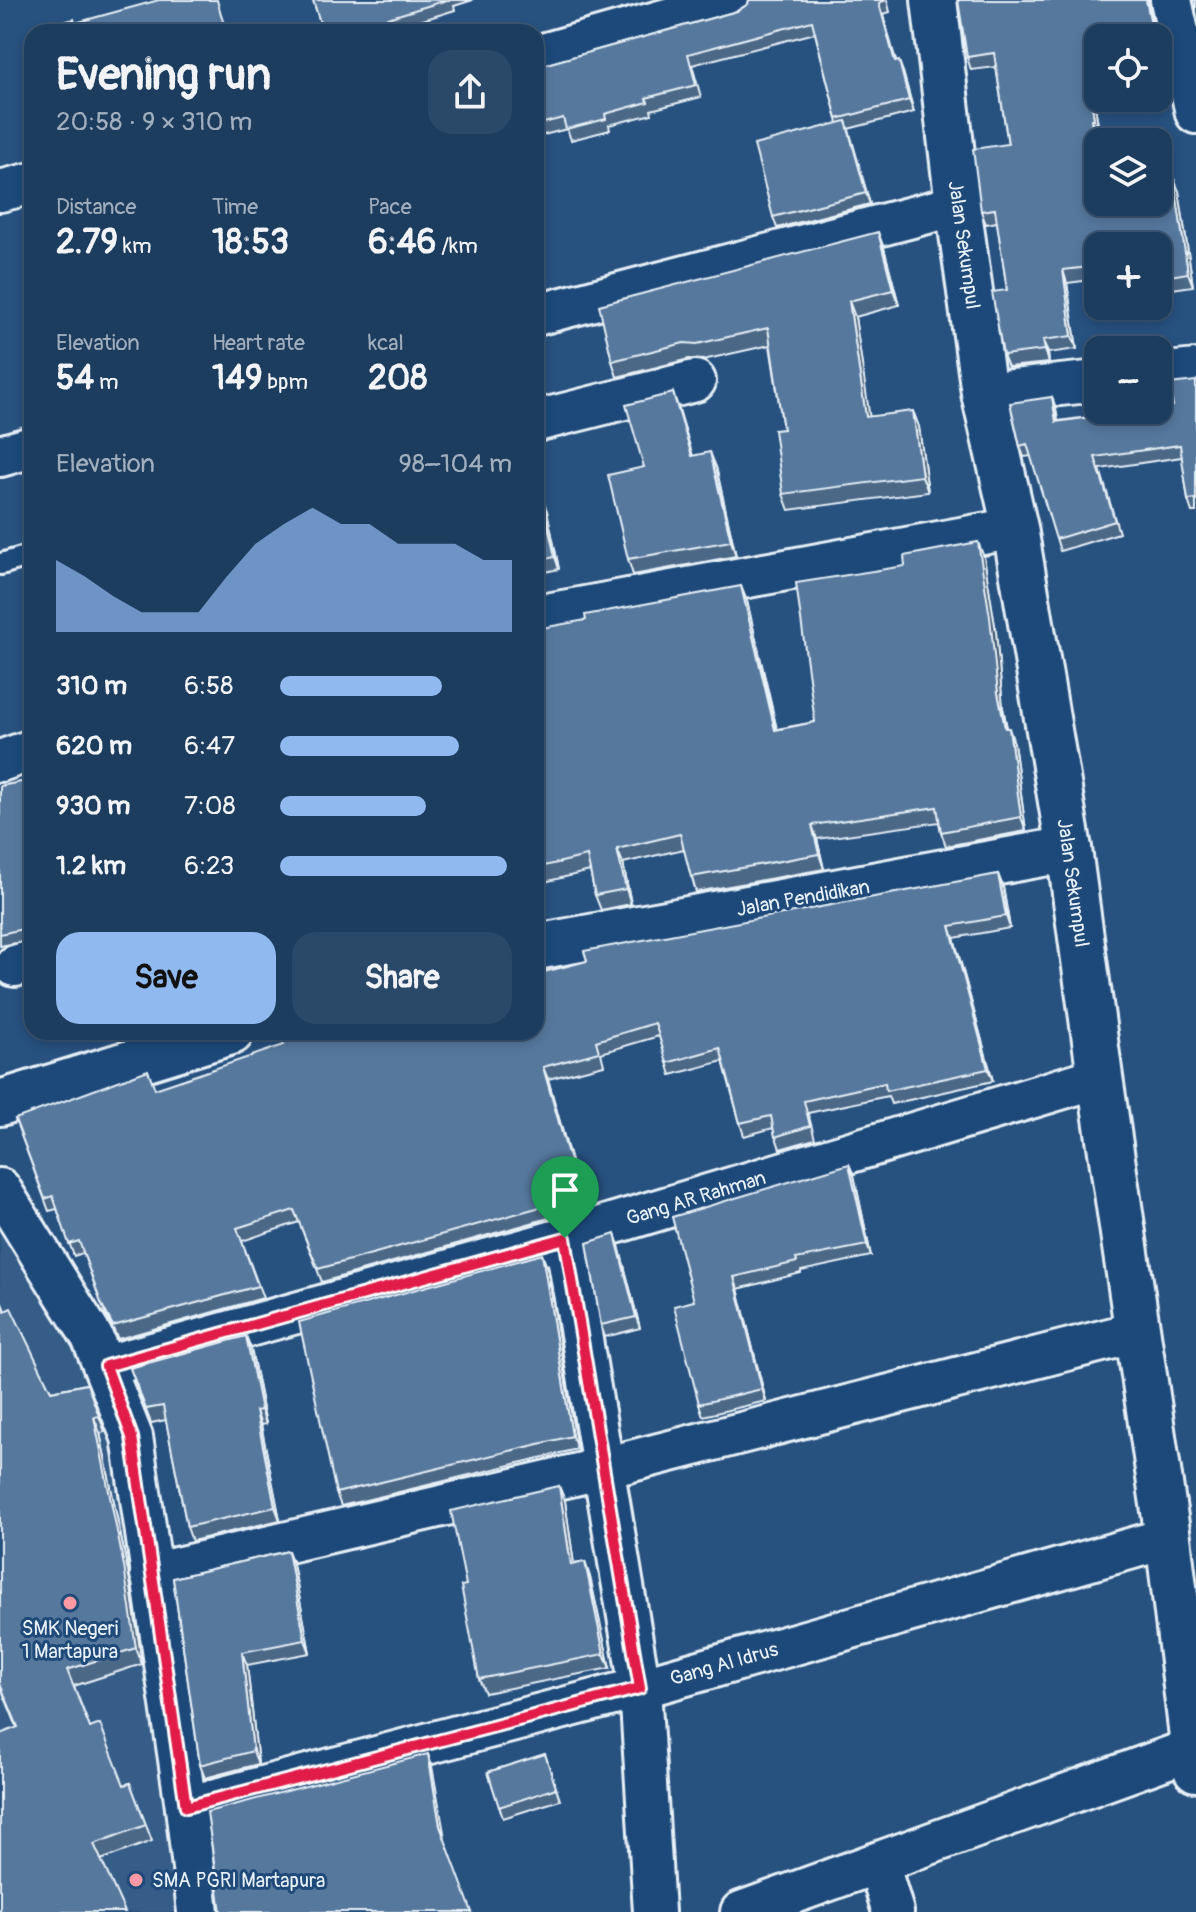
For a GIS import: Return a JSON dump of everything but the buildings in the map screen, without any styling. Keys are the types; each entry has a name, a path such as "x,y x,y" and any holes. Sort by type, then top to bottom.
{"main road":[{"name":"Jalan Sekumpul","path":"934,0 984,393 1015,528 1069,849 1168,1538 1194,1759"},
{"name":"Jalan Pendidikan","path":"544,946 1069,849"},
{"path":"0,1103 205,1040"}],"street":[{"path":"544,54 735,0"},
{"path":"1171,0 1196,113"},
{"path":"0,191 24,185"},
{"path":"544,313 958,205"},
{"path":"1172,373 1196,370"},
{"path":"544,419 695,381"},
{"path":"984,393 1084,382"},
{"path":"0,456 24,449"},
{"path":"544,615 1015,528"},
{"path":"0,761 24,753"},
{"name":"Gang AR Rahman","path":"106,1366 565,1238 1100,1077"},
{"path":"0,1189 92,1337 132,1437 186,1807 198,1912"},
{"path":"565,1238 640,1688 654,1912"},
{"path":"151,1574 604,1468 1137,1332"},
{"name":"Gang Al Idrus","path":"186,1807 640,1688 1168,1538"},
{"path":"741,1912 878,1863 1194,1759"},
{"path":"878,1863 893,1912"}],"lane":[{"path":"1,564 24,557"}],"shaded area":[{"name":"SMK Negeri 1 Martapura","path":"0,1216 98,1369 180,1836 180,1912 0,1912"}],"place":[{"name":"SMK Negeri 1 Martapura","path":"70,1603"},
{"name":"SMA PGRI Martapura","path":"136,1880"}],"route":[{"path":"565,1238 640,1688 186,1807 132,1437 106,1366 565,1238"}]}
